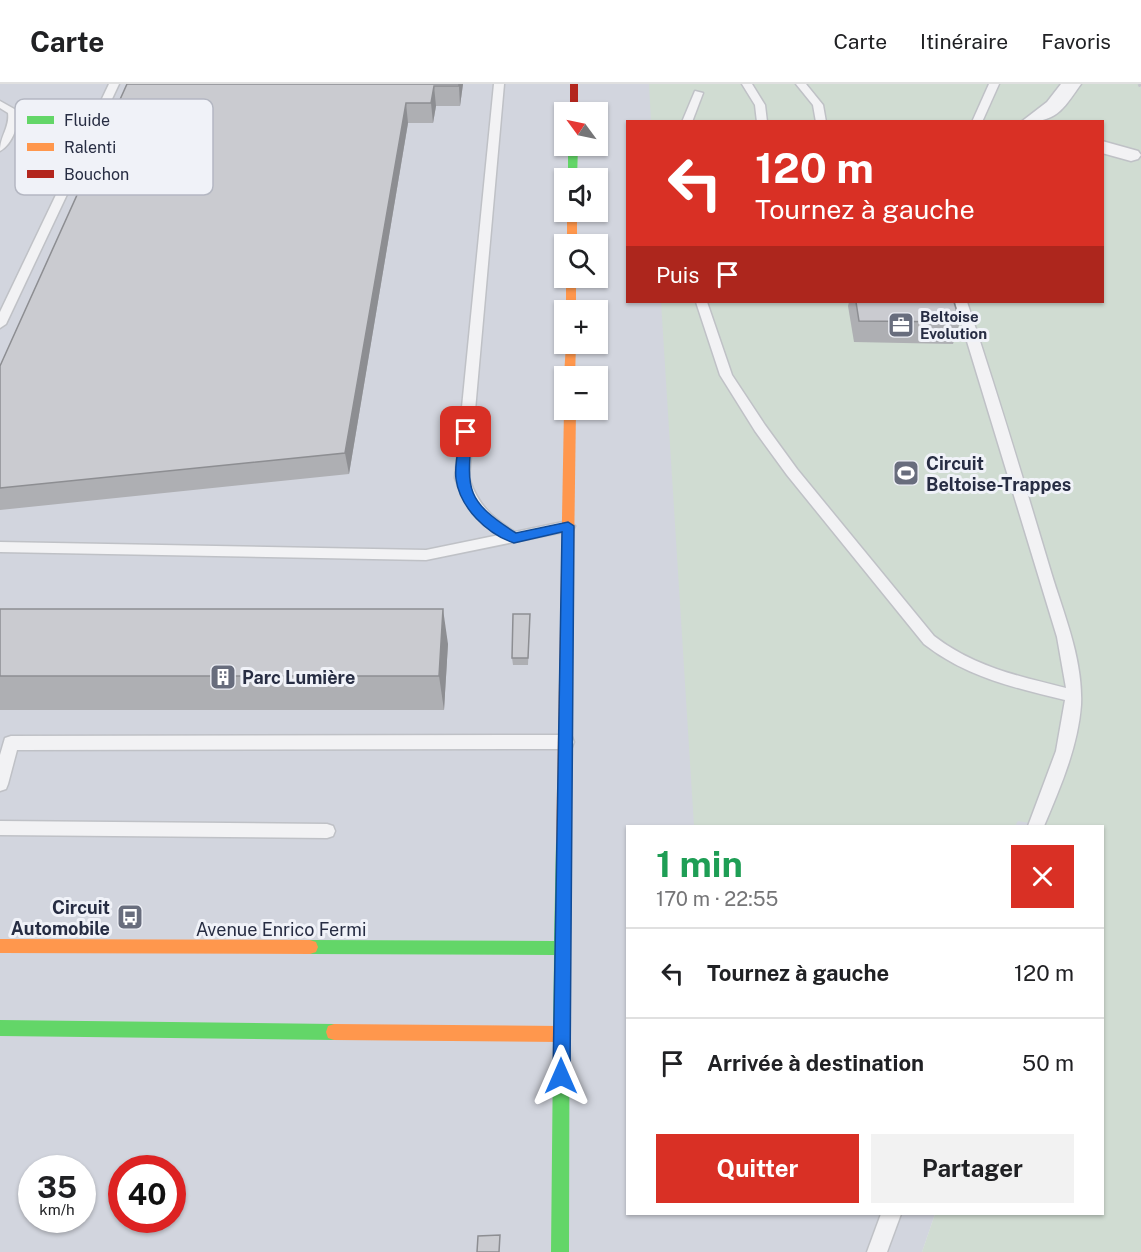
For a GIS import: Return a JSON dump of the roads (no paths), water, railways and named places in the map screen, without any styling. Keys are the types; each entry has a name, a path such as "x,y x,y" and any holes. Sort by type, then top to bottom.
{"street":[{"path":"574,84 574,102"},
{"path":"1034,120 1054,105 1071,84"},
{"path":"1104,148 1131,155"},
{"path":"560,1252 561,948 570,420"},
{"name":"Avenue Enrico Fermi","path":"0,946 561,948"},
{"path":"0,1028 561,1034"}],"lane":[{"path":"107,99 114,84"},
{"path":"499,84 462,478 469,501 485,519 514,538"},
{"path":"747,84 760,105 762,120"},
{"path":"801,84 818,105 821,120"},
{"path":"978,120 994,84"},
{"path":"688,120 698,93"},
{"path":"0,104 13,112 14,122 0,148"},
{"path":"0,324 61,195"},
{"path":"701,303 726,375 770,442 929,640 949,656 976,670 1073,696"},
{"path":"961,303 1017,479 1066,647 1073,696 1071,722 1061,760 1036,825"},
{"path":"0,548 426,555 568,526"},
{"path":"0,784 11,743 566,742"},
{"path":"0,828 327,831"},
{"path":"877,1252 891,1215"}],"place":[{"name":"Beltoise Evolution","path":"901,325"},
{"name":"Circuit Beltoise-Trappes","path":"906,473"},
{"name":"Parc Lumière","path":"223,677"},
{"name":"Circuit Automobile","path":"130,917"}]}
